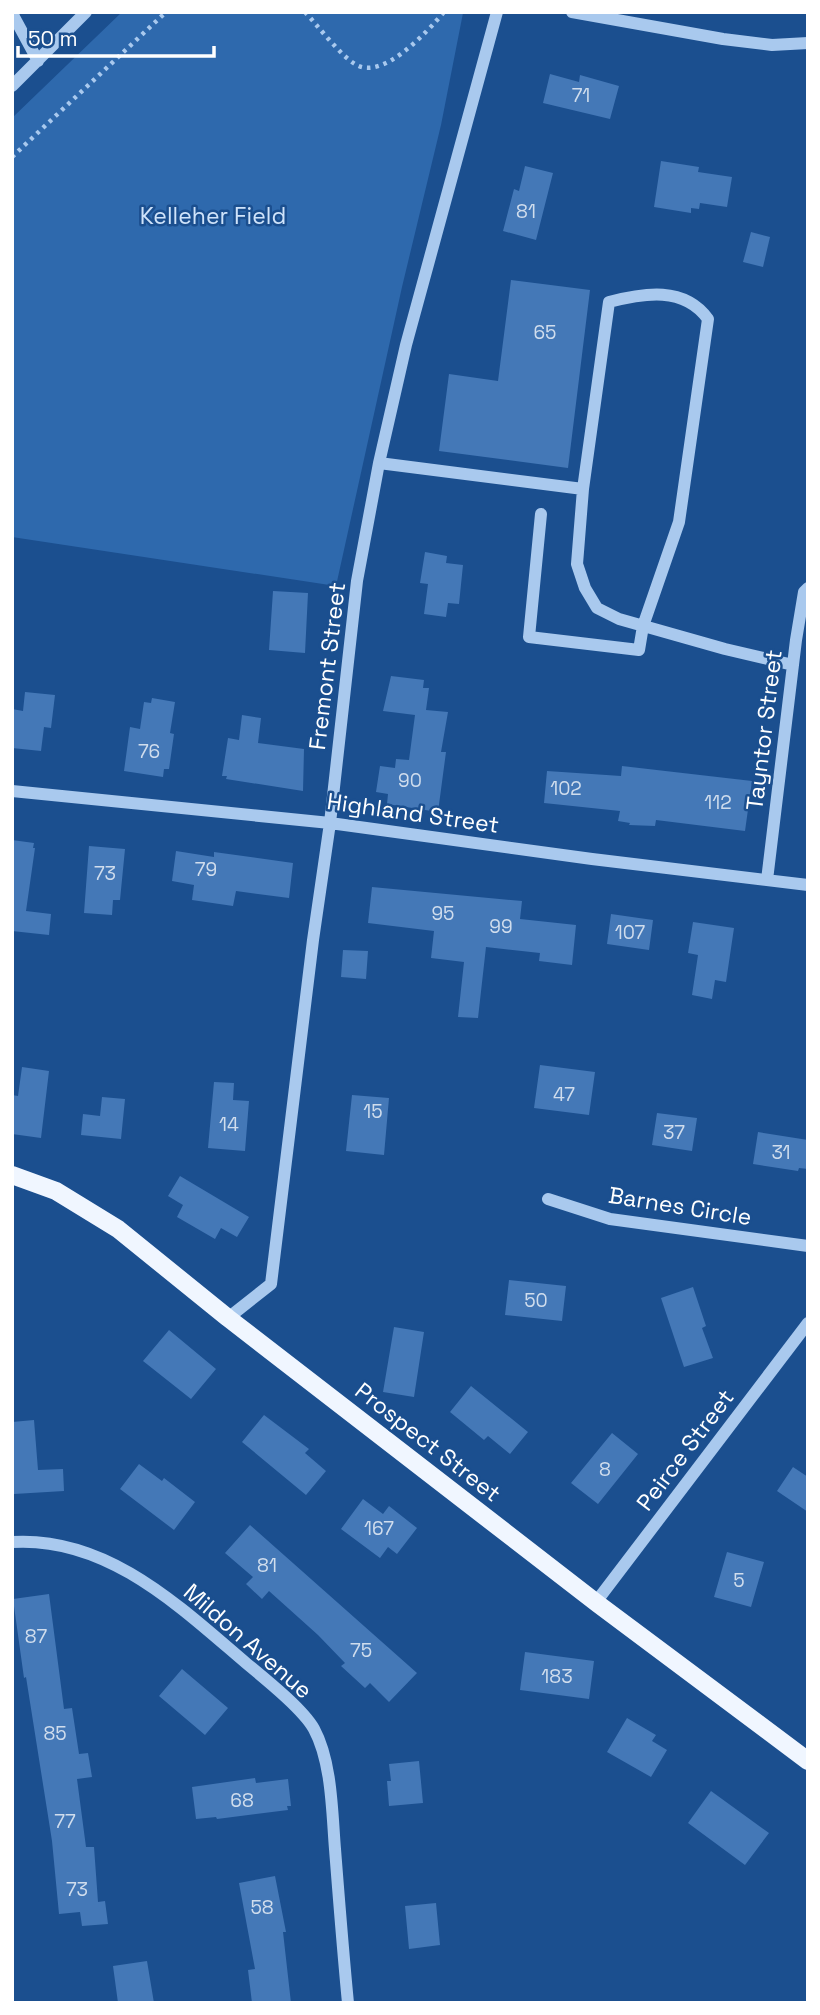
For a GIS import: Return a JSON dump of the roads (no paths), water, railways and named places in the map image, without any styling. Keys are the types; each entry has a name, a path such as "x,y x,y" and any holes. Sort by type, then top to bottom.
{"main road":[{"name":"Prospect Street","path":"12,1175 56,1191 118,1230 596,1602 808,1761"}],"street":[{"path":"14,12 13,15 38,61"},
{"path":"12,86 86,12"},
{"name":"Fremont Street","path":"228,1318 271,1284 311,954 330,823 357,581 379,463 406,345 497,12"},
{"path":"572,12 772,45 808,43"},
{"path":"541,514 528,637 639,650 643,626 679,522 708,319 700,308 671,294 635,295 609,302 583,489 577,564 585,588 597,608 619,619 643,626 725,649 793,665"},
{"path":"379,463 583,489"},
{"name":"Tayntor Street","path":"767,880 793,665 804,593 808,588"},
{"name":"Highland Street","path":"12,791 330,823 808,885"},
{"name":"Barnes Circle","path":"548,1199 610,1219 808,1246"},
{"name":"Peirce Street","path":"596,1602 808,1323"},
{"name":"Mildon Avenue","path":"12,1542 33,1541 76,1548 118,1565 172,1601 280,1692 314,1729 326,1765 332,1811 348,2003"}],"park label":[{"name":"Kelleher Field","path":"213,216"}]}
